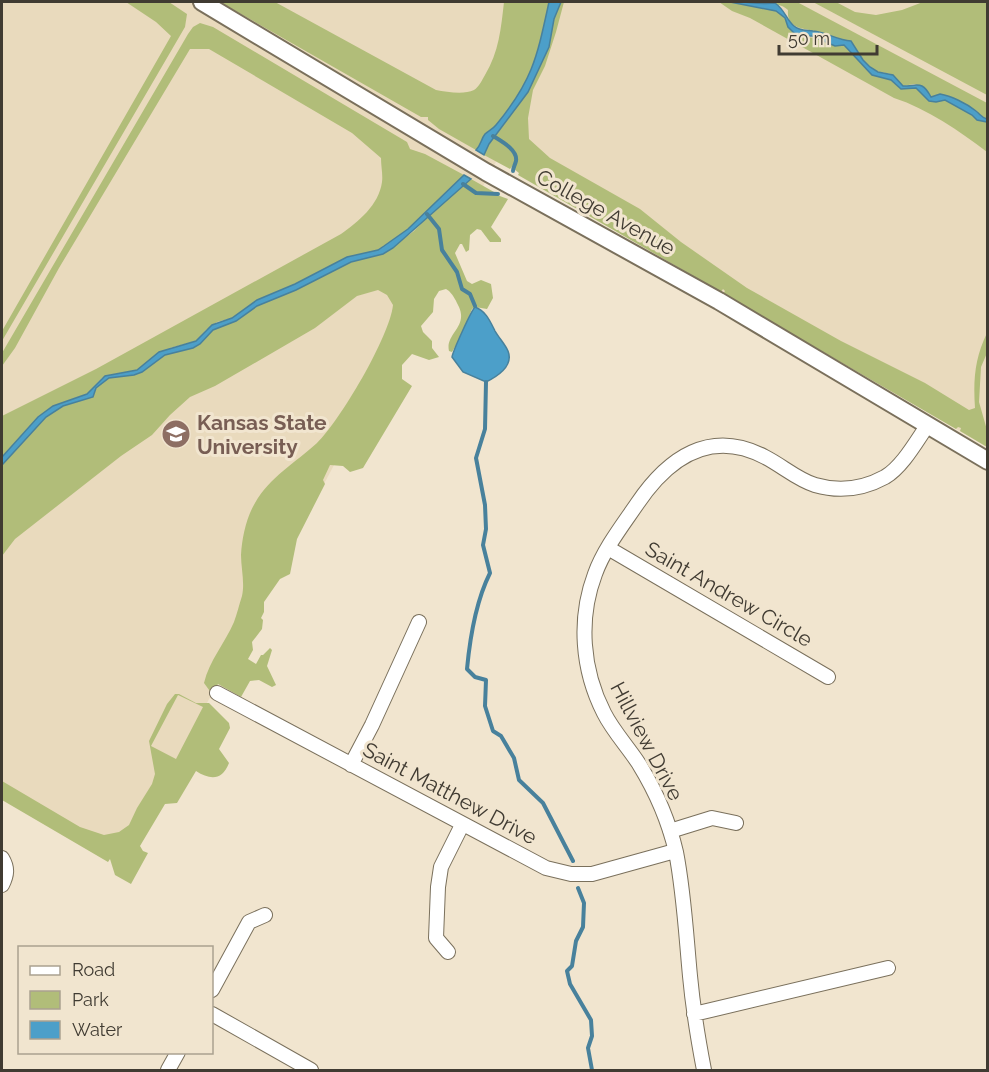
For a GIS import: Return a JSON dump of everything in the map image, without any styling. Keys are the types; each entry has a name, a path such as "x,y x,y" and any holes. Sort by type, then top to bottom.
{"street":[{"name":"College Avenue","path":"202,2 486,172 689,284 987,461"},
{"name":"Hillview Drive","path":"704,1071 694,1014 685,909 670,831 657,798 639,764 604,713 595,692 586,658 584,629 587,600 595,572 651,483 667,468 688,454 716,444 738,447 763,456 813,484 836,489 860,487 886,476 912,450 927,426"},
{"name":"Saint Andrew Circle","path":"608,548 828,677"},
{"path":"351,765 419,622"},
{"name":"Saint Matthew Drive","path":"216,693 546,868 570,874 592,874 675,851"},
{"path":"670,831 712,818 736,823"},
{"path":"448,952 436,938 438,887 441,867 462,825"},
{"path":"2,858 6,864 6,876 2,885"},
{"path":"213,988 249,922 265,915"},
{"path":"694,1014 888,968"},
{"path":"213,1015 311,1071"},
{"path":"168,1071 177,1054"}],"shaded area":[{"name":"Kansas State University","path":"2,2 987,2 987,447 497,160 122,862 2,791"}],"green space":[{"path":"126,2 169,2 187,14 185,27 2,341 2,331 171,36 156,22"},
{"path":"220,2 275,2 436,90 460,93 476,89 490,66 499,40 504,2 549,2 537,53 526,81 495,126 485,134 476,150 439,129 428,120 428,117 421,117"},
{"path":"561,2 564,2 556,32 545,66 533,90 528,118 529,139 550,158 640,209 681,242 747,288 841,341 925,383 969,410 975,408 976,369 987,333 987,353 981,367 979,402 987,430 987,447 960,431 961,428 956,429 723,294 725,291 723,289 721,292 518,175 519,173 513,168 517,160 510,169 484,155 489,144 528,92 549,47 554,19"},
{"path":"719,2 776,11 785,18 788,27 794,33 802,37 818,38 835,46 844,45 872,75 891,80 901,89 916,88 925,97 936,102 945,100 977,120 987,122 987,152 931,114 894,98"},
{"path":"750,2 797,2 987,103 987,119 981,117 977,111 940,94 930,97 924,87 914,84 903,86 891,74 875,71 863,60 851,41 793,25 788,17 788,10 784,7"},
{"path":"813,2 836,2 855,12 876,15 902,10 923,2 987,2 987,95"},
{"path":"200,23 213,27 407,142 410,149 425,154 464,175 408,229 378,250 347,257 295,284 257,300 232,318 217,322 196,341 170,348 137,370 102,378 87,394 53,406 38,417 2,457 2,416 96,369 341,234 361,218 377,198 382,182 381,158 352,133 209,49 190,49 59,268 15,348 2,366 2,353 188,34"},
{"path":"471,179 494,192 489,195 508,199 491,227 501,242 490,242 481,230 477,229 470,235 469,250 466,252 460,244 455,253 467,281 472,284 481,280 491,284 493,298 487,309 475,307 472,309 461,337 452,352 449,351 450,340 459,325 461,314 449,291 446,289 439,291 434,299 433,312 421,326 423,332 432,341 432,348 439,357 429,360 412,354 402,365 402,379 412,386 363,468 350,472 343,466 330,465 323,480 325,484 297,539 290,574 280,579 264,602 264,612 261,618 263,620 262,629 252,642 253,650 248,659 256,664 261,655 270,648 272,650 267,666 276,685 272,687 259,680 250,681 241,697 218,684 212,694 204,683 234,622 242,596 242,548 249,515 268,486 327,432 350,398 374,356 390,319 393,305 387,295 378,290 357,296 315,328 215,386 190,397 152,435 121,456 15,539 2,556 2,465 46,417 63,406 93,397 96,388 109,378 134,375 142,372 165,355 193,348 213,330 236,321 257,306 351,262 383,254 414,231 431,213"},
{"path":"175,694 179,694 196,703 209,703 229,723 230,728 219,749 229,763 223,773 215,777 196,771 177,803 165,804 140,846 148,853 131,884 115,875 110,859 108,862 2,800 2,781 80,827 104,835 119,832 129,825 152,784 155,774 149,741 167,704","holes":["178,695 203,707 176,759 151,746"]}],"water":[{"path":"549,2 561,2 554,19 549,47 528,92 489,144 484,155 476,150 486,133 495,126 518,95 532,67"},
{"path":"730,2 775,3 796,28 851,41 863,60 878,72 893,75 903,86 922,86 931,97 940,94 958,100 987,119 987,122 977,120 945,100 929,101 916,88 901,89 891,80 872,75 844,45 835,46 812,36 799,36 788,27 785,18 776,11"},
{"path":"464,175 471,179 393,248 383,254 351,262 296,290 257,306 236,321 213,330 200,344 165,355 142,372 109,378 96,388 93,397 63,406 46,417 2,465 2,457 38,417 53,406 87,394 105,376 137,370 159,352 196,341 212,325 232,318 257,300 295,284 347,257 378,250 408,229"},
{"path":"475,307 487,317 507,348 509,356 503,370 486,382 463,372 452,357"}],"waterway":[{"path":"493,136 514,153 516,161 513,171"},
{"path":"463,184 476,193 498,194"},
{"path":"427,214 439,229 442,250 457,272 462,289 470,294 475,306"},
{"path":"486,382 485,429 476,458 485,505 486,529 483,545 490,573 474,620 467,669 475,677 486,680 485,706 493,731 501,736 514,758 519,780 543,803 573,861"},
{"path":"578,888 584,903 583,927 576,941 572,966 567,971 570,984 591,1020 592,1036 588,1048 592,1070"}],"place":[{"name":"Kansas State University","path":"176,434"}]}
